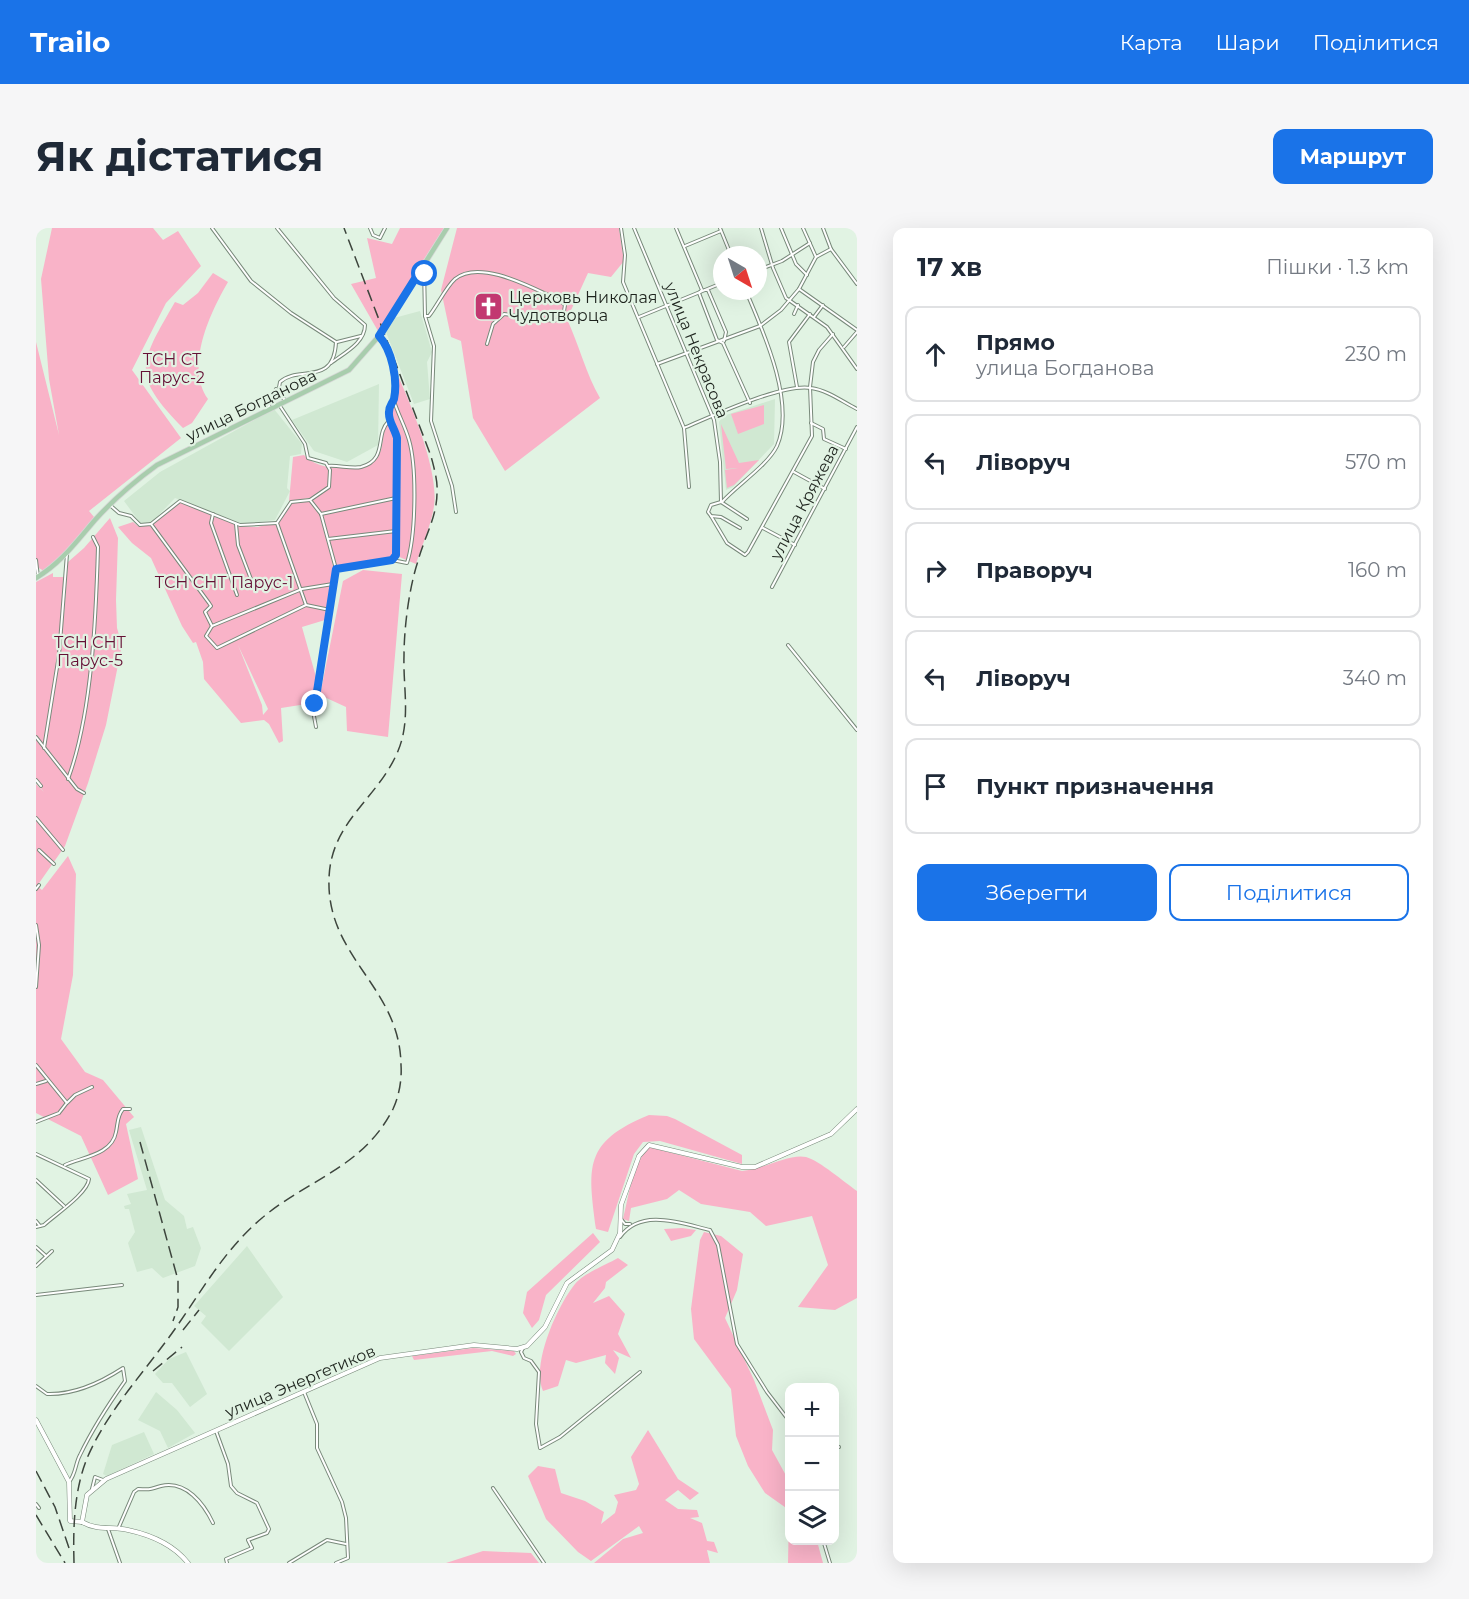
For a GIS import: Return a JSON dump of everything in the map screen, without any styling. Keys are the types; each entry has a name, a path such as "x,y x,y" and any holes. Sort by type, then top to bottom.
{"main road":[{"name":"улица Богданова","path":"37,577 67,554 111,505 157,465 268,408 349,370 379,336 447,228"},
{"path":"522,1350 545,1327 567,1283 603,1259 618,1241 621,1205 639,1156 649,1145 742,1167 755,1167 831,1134 857,1109"},
{"name":"улица Энергетиков","path":"92,1489 103,1480 380,1358 474,1345 522,1350"},
{"path":"36,1420 69,1482 70,1521 78,1524 82,1522 97,1528 118,1529 163,1542 175,1549 188,1563"},
{"path":"82,1522 84,1502 92,1489"}],"street":[{"path":"212,228 251,281 291,313 336,342 349,341 363,335"},
{"path":"268,408 278,386 290,376 313,375 329,364 355,345 363,335 365,325 334,297 277,228"},
{"path":"370,228 373,236 380,238 385,228"},
{"path":"621,228 625,255 623,282 684,428 689,487"},
{"name":"улица Некрасова","path":"634,228 713,416 719,446 721,502"},
{"path":"676,228 702,290 699,293 717,340 723,342"},
{"path":"761,228 783,292 833,334 857,369"},
{"path":"781,228 796,264 807,274"},
{"path":"803,228 816,257"},
{"path":"824,228 831,249 857,284"},
{"path":"684,246 721,230 727,246"},
{"path":"767,266 810,243"},
{"path":"657,364 723,342 760,326 799,289 816,257 831,249"},
{"path":"423,266 425,316 434,346 431,421 452,486 456,512"},
{"path":"425,316 429,316 438,299 447,294 452,282 471,272 483,271 559,300 565,305 564,317 554,321 504,314 493,324 487,344"},
{"path":"638,318 713,286"},
{"path":"799,289 857,331 843,347"},
{"path":"702,290 708,290 726,332 723,342 750,403"},
{"path":"750,300 780,392 782,417 777,446 769,457 721,502 708,508 727,543 745,555 794,472 812,436 810,387 813,362 819,350 833,334"},
{"path":"794,314 798,304"},
{"path":"814,316 823,305"},
{"path":"798,387 788,348 810,314"},
{"path":"336,569 392,560 407,562 415,487 415,465 409,439 394,400 395,382 390,359 384,341 379,336"},
{"path":"329,364 336,342"},
{"path":"278,386 278,393 285,400"},
{"path":"684,428 798,387 820,389 857,410"},
{"path":"392,560 397,548 397,438 389,421 388,409 394,400"},
{"path":"279,403 284,416 305,444 308,458 328,466 358,468 372,461 380,452 384,426 389,421"},
{"path":"811,423 823,429 824,440 846,449"},
{"name":"улица Кряжева","path":"772,587 857,427"},
{"path":"111,505 118,513 131,516 140,525 151,524 180,501 230,519 236,524 256,526 277,523 291,502 310,500 329,487 328,466"},
{"path":"794,472 825,489"},
{"path":"321,514 396,498"},
{"path":"310,500 321,514 336,569 336,581 333,584 313,711 316,727"},
{"path":"721,502 747,519"},
{"path":"213,514 211,523 237,595"},
{"path":"711,516 722,517 740,528"},
{"path":"277,523 306,605"},
{"path":"151,524 210,603 211,606 206,612 212,627"},
{"path":"236,524 238,545 254,587"},
{"path":"762,528 795,545"},
{"path":"328,539 396,531"},
{"path":"68,779 81,728 93,638 98,547 93,537"},
{"path":"44,748 59,655 67,554"},
{"path":"36,560 37,577"},
{"path":"330,610 306,605 217,648 206,636 212,627 302,589 333,584"},
{"path":"788,645 857,730"},
{"path":"36,737 68,779 84,793"},
{"path":"36,780 41,786"},
{"path":"36,818 63,850"},
{"path":"39,850 54,864"},
{"path":"36,889 39,885"},
{"path":"36,925 39,945 36,984"},
{"path":"36,1065 46,1081 67,1103"},
{"path":"36,1084 46,1081"},
{"path":"36,1122 59,1113 75,1095 92,1087"},
{"path":"64,1166 79,1162 108,1146 116,1134 119,1114 123,1109 130,1109"},
{"path":"36,1154 89,1179 87,1186 64,1207 36,1227"},
{"path":"36,1179 64,1207"},
{"path":"620,1218 625,1224 653,1219 710,1230 718,1245 737,1344 785,1417"},
{"path":"36,1221 40,1226"},
{"path":"618,1241 633,1223"},
{"path":"36,1247 46,1256"},
{"path":"36,1266 52,1251"},
{"path":"36,1295 122,1285"},
{"path":"522,1350 524,1358 536,1366 539,1372 536,1424 540,1448 560,1437 640,1372"},
{"path":"36,1386 47,1394 74,1392 94,1385 123,1368 125,1370 125,1381 107,1404 78,1458 74,1477 69,1482"},
{"path":"304,1392 317,1424 317,1448 344,1510 348,1557 336,1563"},
{"path":"216,1431 228,1464 231,1486 237,1493 257,1503 269,1529 267,1533 248,1540 252,1548 226,1559 227,1563"},
{"path":"92,1489 95,1477 103,1480"},
{"path":"118,1529 134,1492 138,1489 153,1491 161,1486 188,1490 206,1508 213,1523"},
{"path":"493,1488 544,1563"},
{"path":"36,1504 39,1508"},
{"path":"108,1529 120,1563"},
{"path":"289,1563 327,1540 346,1544"},
{"path":"825,1545 830,1563"}],"shaded area":[{"path":"420,311 432,352 427,362 430,399 414,404 386,332 394,318"},
{"path":"379,384 378,445 347,462 314,451 292,420"},
{"path":"775,399 774,444 733,487 726,490 719,422 723,416"},
{"path":"274,409 302,444 301,454 290,456 287,488 290,491 275,520 243,524 175,498 152,522 141,524 124,501 160,472"},
{"path":"141,1127 165,1200 184,1216 187,1229 193,1227 201,1248 195,1266 163,1278 152,1268 137,1272 128,1243 135,1232 129,1209 125,1209 124,1206 131,1204 127,1194 147,1190 129,1130"},
{"path":"247,1246 283,1297 229,1351 201,1323 206,1316 194,1306"},
{"path":"186,1352 207,1394 190,1407 172,1383 163,1383 155,1374 169,1359"},
{"path":"156,1392 177,1410 195,1433 168,1448 160,1431 138,1420"},
{"path":"144,1432 154,1454 107,1476 103,1474 112,1445"}],"green space":[{"path":"52,228 153,228 163,240 178,231 201,266 166,303 132,370 181,438 89,511 94,517 74,543 44,571 37,567 36,574 36,342 59,435 49,379 41,279"},
{"path":"400,228 444,228 378,331 351,284 376,278 367,238 392,244"},
{"path":"457,228 619,228 624,261 611,277 588,273 567,319 600,398 505,471 473,418 461,341 451,337 441,290"},
{"name":"ТСН СТ Парус-2","path":"213,273 228,282 208,324 199,356 202,386 208,399 192,423 183,428 154,394 146,368 148,354 175,302 183,305 198,293"},
{"path":"399,378 424,441 433,476 434,506 429,528 416,564 397,556 396,463 395,555 392,559 337,568 323,515 310,498 289,501 293,457 304,455 310,461 330,467 364,465 379,454 384,430 389,423 396,442 397,461 399,436 390,407 396,400 395,379"},
{"path":"764,405 764,424 738,434 731,414"},
{"path":"721,424 739,463 759,460 734,485 727,488 725,470 738,468 726,469"},
{"name":"ТСН СНТ Парус-1","path":"310,501 321,515 334,570 325,620 302,627 316,677 319,677 313,703 281,708 283,741 279,743 269,724 264,720 241,723 204,679 203,662 196,642 193,643 182,626 151,558 132,543 118,527 133,522 138,526 153,524 178,502 182,502 229,519 238,526 257,527 279,522 292,503","holes":["238,645 268,709 263,715 262,705"]},
{"name":"ТСН СНТ Парус-5","path":"110,518 118,538 117,628 122,645 106,725 88,783 65,846 37,886 42,890 68,856 76,874 73,975 61,1039 85,1072 103,1080 134,1117 126,1124 138,1179 108,1195 81,1136 36,1113 36,820 43,826 36,816 36,784 44,792 36,782 36,582 53,573 53,577 66,577 63,627 68,562 84,548"},
{"path":"363,570 402,574 388,737 347,731 346,707 320,695 343,581"},
{"path":"649,1115 675,1119 742,1155 742,1164 660,1141 643,1142 634,1154 608,1232 596,1229 592,1189 595,1159 601,1147 612,1135"},
{"path":"649,1147 742,1171 799,1156 806,1157 832,1172 857,1191 857,1298 835,1310 798,1307 828,1265 812,1216 766,1226 750,1212 701,1204 679,1190 667,1199 631,1208 629,1221 623,1219 635,1171"},
{"path":"664,1229 696,1230 691,1236 671,1241"},
{"path":"704,1232 721,1236 743,1254 737,1290 725,1318 754,1380 773,1430 772,1450 785,1474 785,1507 765,1493 748,1466 736,1436 731,1389 694,1339 691,1309 700,1240"},
{"path":"593,1233 600,1242 546,1295 539,1320 532,1328 523,1313 527,1292"},
{"path":"618,1258 628,1265 606,1282 605,1288 593,1303 609,1296 625,1314 618,1334 631,1358 613,1350 619,1358 615,1374 605,1363 606,1355 576,1363 566,1360 558,1386 543,1391 540,1366 548,1336 561,1306 579,1280"},
{"path":"473,1348 514,1351 516,1354 513,1356 492,1351 414,1360 412,1356"},
{"path":"648,1430 678,1479 699,1493 690,1500 678,1490 665,1500 678,1509 697,1510 699,1517 690,1518 702,1523 707,1541 714,1542 718,1553 707,1550 710,1563 594,1563 623,1539 643,1533 639,1526 591,1561 578,1552 546,1519 528,1476 538,1466 555,1469 561,1493 585,1501 604,1512 601,1524 615,1513 618,1502 614,1495 636,1490 639,1484 631,1457"},
{"path":"788,1545 818,1545 823,1563 788,1563"},
{"path":"483,1551 531,1553 539,1563 446,1563"}],"railway":[{"path":"74,1563 74,1522 83,1469 95,1441 113,1412 233,1247 262,1218 334,1171 366,1145 381,1129 393,1109 400,1088 401,1065 397,1038 389,1014 339,930 331,906 329,878 332,858 346,825 389,768 402,739 406,704 404,645 408,608 415,572 435,511 437,484 431,456 344,228"},
{"path":"140,1142 178,1280 178,1307 173,1321"},
{"path":"183,1330 199,1310"},
{"path":"153,1371 182,1347"},
{"path":"36,1471 55,1507 69,1548"},
{"path":"36,1515 65,1563"}],"place":[{"name":"Церковь Николая Чудотворца","path":"488,306"}],"route":[{"path":"315,704 333,584 336,581 336,569 368,562 392,560 396,555 397,438 395,429 389,421 388,409 394,400 395,382 384,341 379,336 423,266 425,274"}]}
